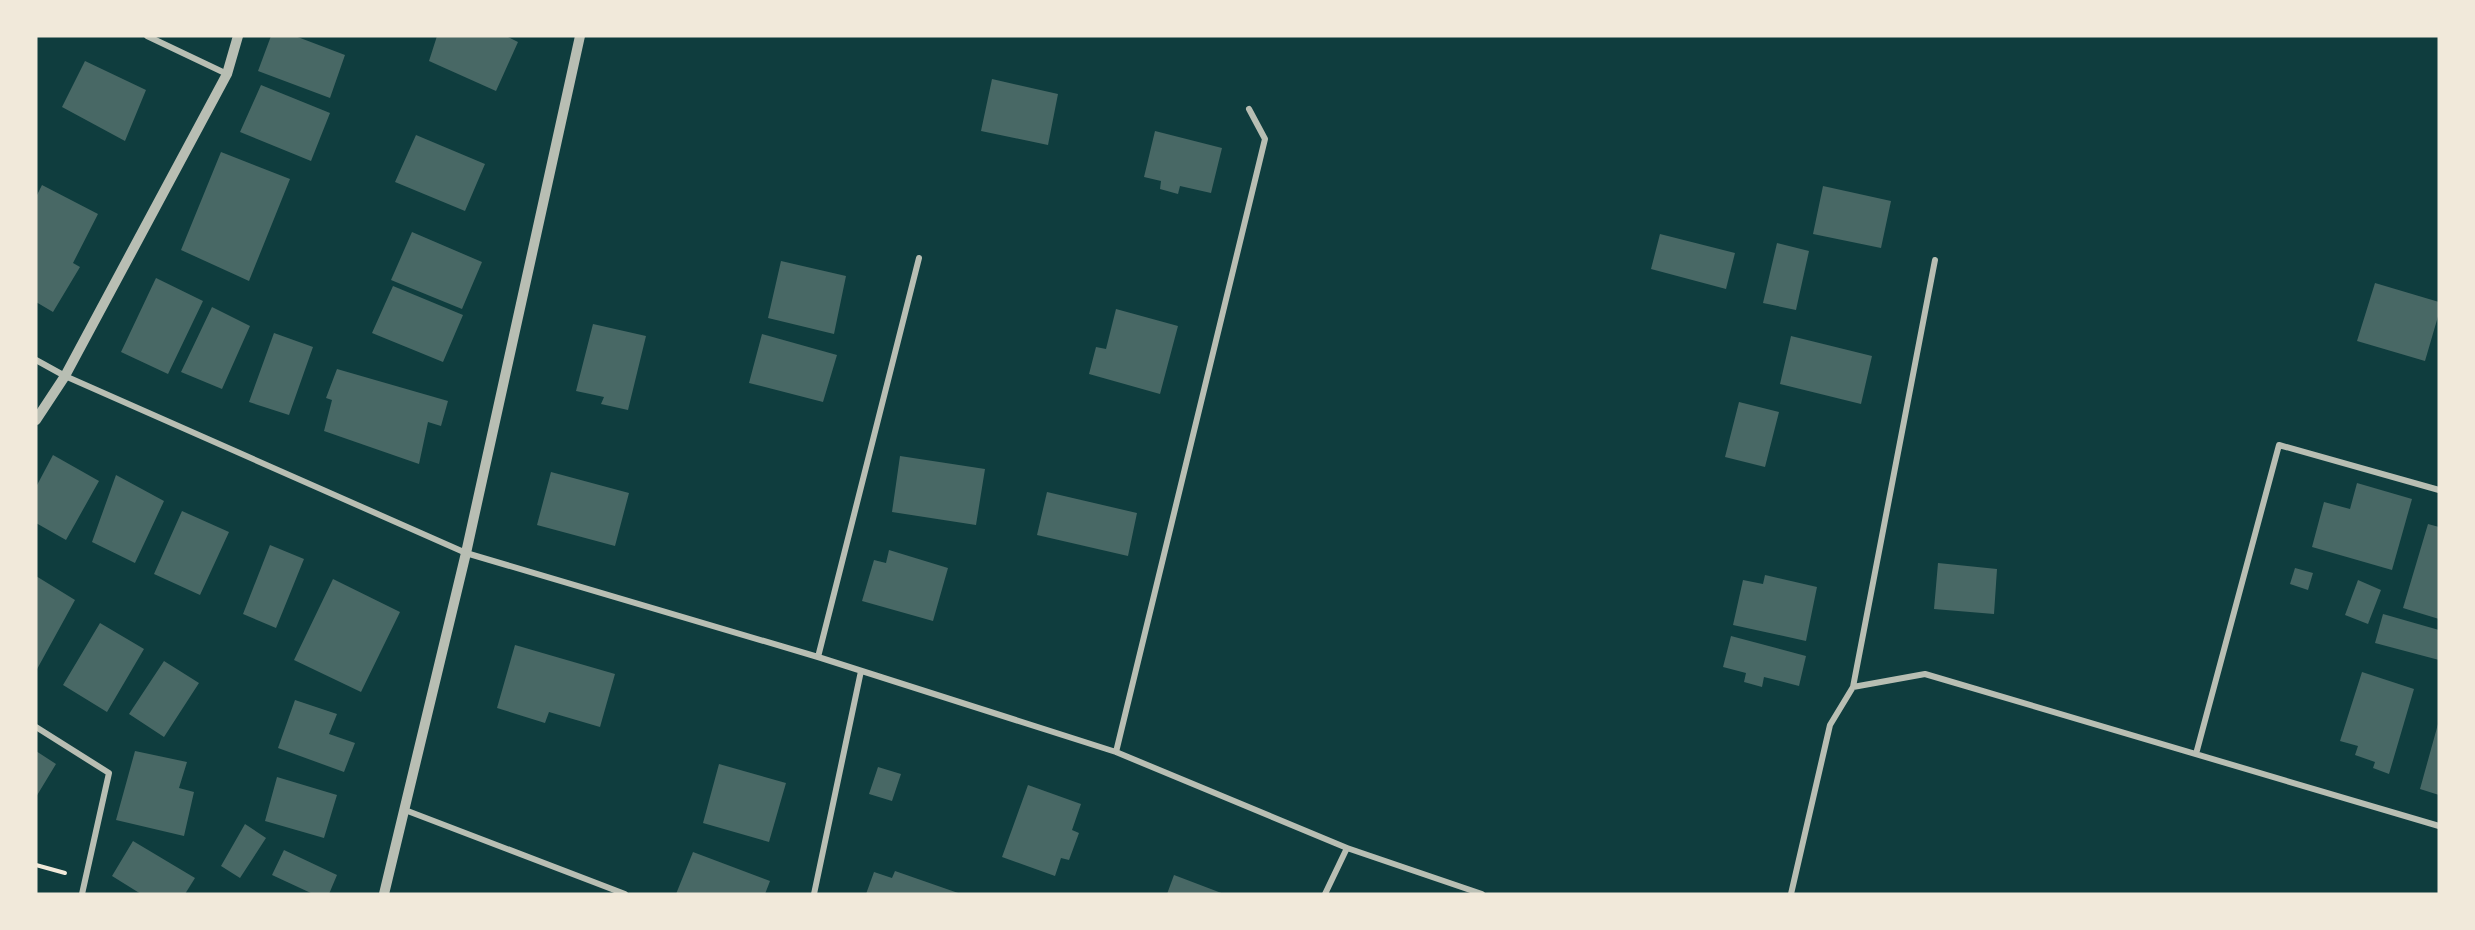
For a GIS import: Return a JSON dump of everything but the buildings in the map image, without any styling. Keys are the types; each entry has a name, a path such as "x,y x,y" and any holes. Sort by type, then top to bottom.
{"street":[{"path":"147,36 227,74"},
{"path":"36,420 65,376 227,74 238,36"},
{"path":"384,894 466,553 580,36"},
{"path":"1116,752 1265,139 1249,110"},
{"path":"818,657 919,258"},
{"path":"1791,894 1830,725 1853,687 1935,260"},
{"path":"36,360 65,376 466,553 818,657 1116,752 1347,848 1482,894"},
{"path":"2196,754 2279,445 2439,490"},
{"path":"814,894 861,671"},
{"path":"1853,687 1925,674 2439,826"},
{"path":"36,727 109,773 82,894"},
{"path":"405,810 625,894"},
{"path":"1324,894 1347,848"}],"path":[{"path":"36,865 86,879"}]}
